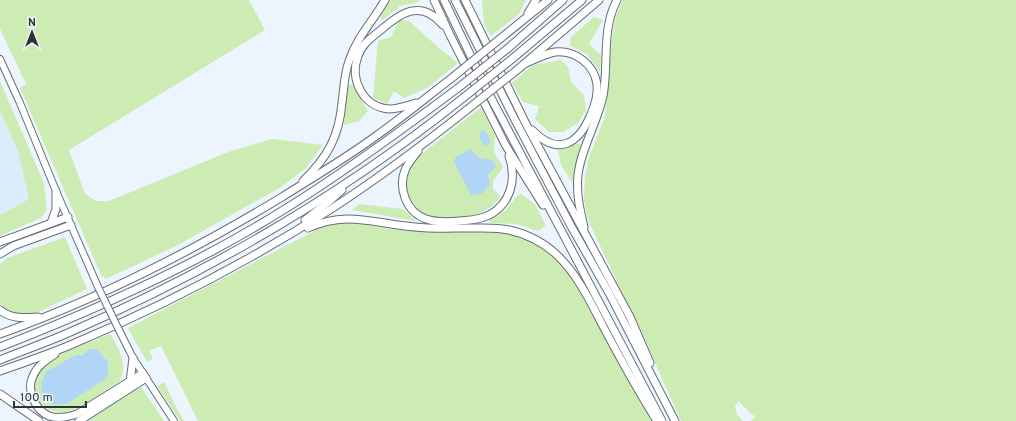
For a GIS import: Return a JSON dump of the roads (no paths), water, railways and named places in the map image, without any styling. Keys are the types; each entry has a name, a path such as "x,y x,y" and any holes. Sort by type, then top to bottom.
{"highway":[{"path":"292,191 326,156 331,147 340,122 345,76 350,57 360,36 385,0"},
{"path":"434,0 506,146 562,233"},
{"path":"444,0 489,94 662,421"},
{"path":"455,0 521,132 571,226 609,293 675,421"},
{"path":"465,0 526,124 572,211 587,236 641,342 666,402"},
{"path":"522,21 536,0"},
{"path":"0,334 52,314 167,261 230,228 292,191 376,136 453,77 548,0"},
{"path":"0,347 140,287 197,259 284,210 380,146 458,88 563,0"},
{"path":"0,360 73,331 115,312 256,240 351,181 403,144 512,59 582,0"},
{"path":"0,371 67,347 142,314 216,276 331,209 423,145 517,70 599,0"},
{"path":"587,236 578,201 578,175 581,158 594,125 603,95 607,36 610,18 617,0"},
{"path":"421,102 401,108 388,108 375,105 370,101 356,82 355,68 360,51 369,40 398,14 411,9 422,9 435,16 450,35"},
{"path":"524,64 550,54 567,53 578,56 588,65 593,73 597,85 597,96 586,125 583,131 574,140 564,144 549,143 539,137 526,124"},
{"path":"423,145 405,169 402,181 403,192 411,208 419,216 435,222 480,219 493,213 504,202 510,191 513,178 512,163 506,146"},
{"path":"280,240 332,199 351,181"},
{"path":"51,223 56,209 56,191"},
{"path":"0,242 68,217"},
{"path":"280,240 316,224 345,218 362,218 414,227 497,228 517,232 536,239 557,255 583,289 636,388 657,421"},
{"path":"0,254 13,246 71,225"},
{"path":"0,310 20,318 52,314"},
{"path":"67,347 46,360 32,376 30,384 33,401 48,416 66,417 77,414 130,382 144,376"},
{"path":"130,382 133,358"},
{"path":"79,421 144,376"},
{"path":"0,394 39,421"}],"main road":[{"path":"0,59 98,287 133,358 174,421"}],"water":[{"path":"485,130 490,140 489,144 484,146 479,137 480,132"},
{"path":"470,149 479,158 493,160 496,166 488,175 490,185 481,194 471,195 454,162 455,158"},
{"path":"90,349 96,349 107,361 109,368 107,378 66,404 55,405 45,399 41,392 41,382 47,371 76,355 82,355"}]}
